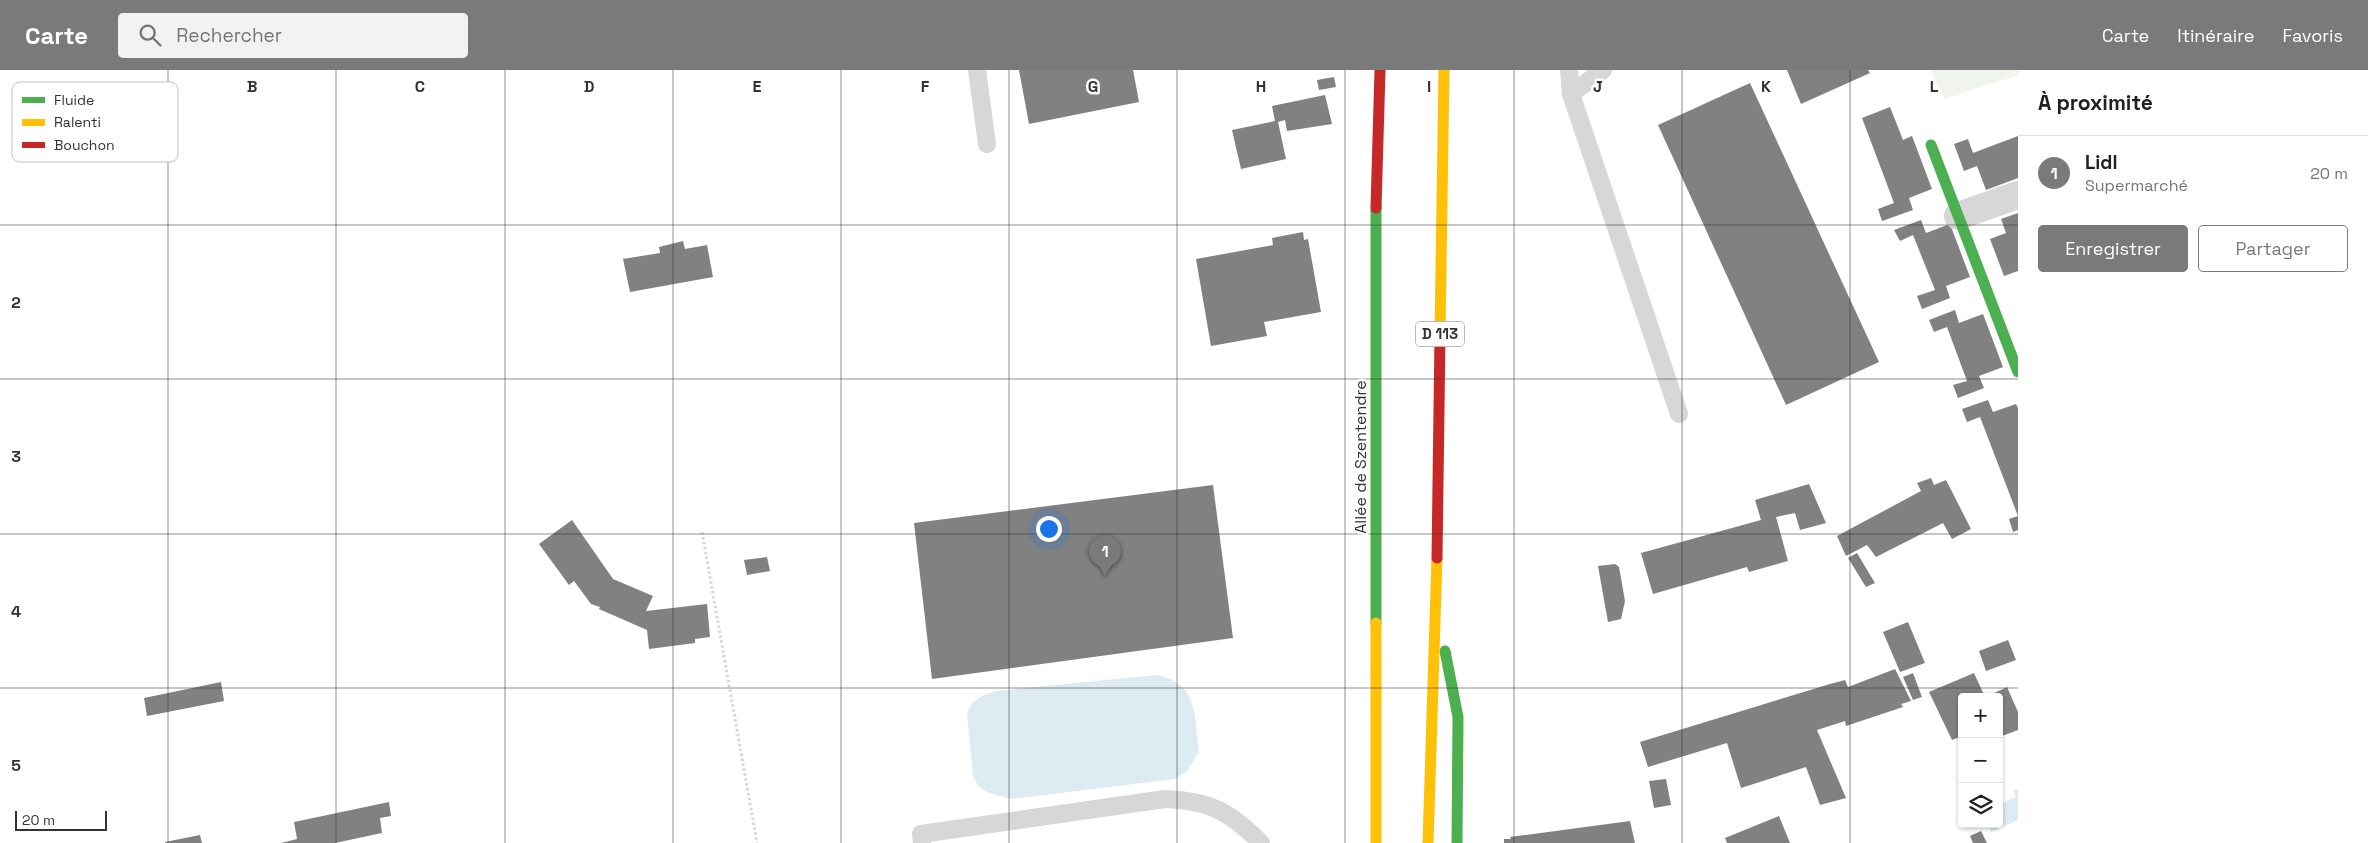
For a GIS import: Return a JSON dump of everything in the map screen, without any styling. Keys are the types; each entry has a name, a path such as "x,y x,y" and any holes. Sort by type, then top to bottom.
{"main road":[{"name":"Allée de Szentendre","path":"1376,843 1375,253 1380,70"},
{"name":"D 113","path":"1428,843 1436,598 1444,70"},
{"path":"1931,145 2017,365"},
{"name":"D 113","path":"1436,598 1458,717 1457,843"}],"street":[{"path":"1958,216 2018,195"}],"lane":[{"path":"977,70 987,144"},
{"path":"1569,70 1571,94 1679,414"},
{"path":"1571,94 1603,70"},
{"path":"922,843 921,834 1165,799 1194,800 1220,810 1261,843"}],"path":[{"path":"702,532 757,843"}],"shaded area":[{"path":"1930,70 2018,70 2018,75 1944,99"},
{"path":"1156,675 1170,679 1180,685 1187,693 1195,714 1199,752 1187,771 1175,779 1012,799 989,793 978,786 973,775 967,714 972,703 982,696 996,691"},
{"path":"2018,789 2018,820 2003,827 2003,802 2016,797 2013,790"},
{"path":"1990,828 2000,828 1991,832"}],"building":[{"path":"1019,70 1133,70 1139,102 1029,124"},
{"path":"1787,70 1868,70 1870,73 1801,104"},
{"path":"1334,77 1336,87 1319,90 1317,80"},
{"path":"1750,83 1879,362 1786,405 1658,125"},
{"path":"1325,95 1332,124 1287,131 1285,120 1278,122 1286,159 1241,169 1232,130 1275,121 1272,106"},
{"path":"1890,107 1903,140 1912,136 1932,189 1909,198 1913,210 1882,221 1878,209 1894,203 1862,118"},
{"path":"2018,136 2018,178 1986,190 1977,166 1964,171 1954,144 1968,139 1973,153"},
{"path":"2018,213 2018,271 2004,276 1990,239 2006,233 2001,219"},
{"path":"1921,220 1926,233 1950,224 1970,277 1946,286 1950,298 1922,309 1917,296 1935,290 1913,235 1900,241 1894,230"},
{"path":"1303,232 1304,240 1308,239 1321,312 1264,322 1267,336 1211,346 1196,259 1273,245 1272,238"},
{"path":"683,241 685,249 707,245 713,277 630,292 623,259 660,253 659,247"},
{"path":"1955,310 1959,323 1983,314 2003,367 1979,376 1984,388 1958,398 1953,385 1967,381 1947,327 1934,332 1929,320"},
{"path":"1988,400 1993,412 2016,404 2018,408 2018,516 1980,417 1967,422 1962,409"},
{"path":"1931,478 1934,485 1946,480 1971,529 1952,539 1943,523 1876,557 1867,545 1846,556 1837,536 1921,491 1917,483"},
{"path":"1809,484 1826,523 1800,530 1795,513 1776,517 1788,561 1749,572 1747,567 1653,594 1641,553 1761,520 1755,500"},
{"path":"1213,485 1233,638 932,679 914,523"},
{"path":"2018,516 2018,530 2013,532 2009,519"},
{"path":"572,520 613,579 653,596 646,611 707,604 710,637 695,639 695,643 649,649 647,630 591,604 574,581 569,585 539,544"},
{"path":"1857,553 1875,583 1866,587 1848,558"},
{"path":"767,557 770,571 747,575 744,560"},
{"path":"1615,564 1619,567 1625,601 1621,619 1608,622 1598,566"},
{"path":"1908,622 1925,663 1900,672 1883,632"},
{"path":"2008,640 2016,660 1986,671 1979,651"},
{"path":"1895,669 1911,701 1901,704 1903,707 1846,726 1845,721 1817,730 1846,798 1820,805 1806,767 1741,788 1727,743 1648,767 1640,742 1845,680 1848,687"},
{"path":"1913,673 1922,697 1913,700 1903,677"},
{"path":"1974,673 1983,693 1958,693 1958,738 1952,740 1929,692"},
{"path":"221,682 224,701 147,716 144,698"},
{"path":"2007,687 2018,712 2018,730 2003,736 2003,693 1994,693"},
{"path":"1666,779 1671,805 1654,808 1649,781"},
{"path":"389,802 391,816 380,818 382,833 335,843 281,843 297,839 294,822"},
{"path":"1779,816 1790,843 1727,843 1725,838"},
{"path":"1630,821 1635,843 1504,843 1504,839 1511,839 1510,837"},
{"path":"1981,831 1987,843 1973,843 1970,836"},
{"path":"200,835 202,843 165,843 165,842"}],"traffic: fast":[{"path":"1931,145 2018,372"},
{"path":"1376,208 1376,623"},
{"path":"1445,651 1458,717 1457,843"}],"traffic: slow":[{"path":"1440,335 1444,70"},
{"path":"1428,843 1437,558"},
{"path":"1376,623 1376,843"}],"traffic: jam":[{"path":"1376,208 1380,70"},
{"path":"1437,558 1440,335"}],"place":[{"name":"Lidl","path":"1105,576"}]}
